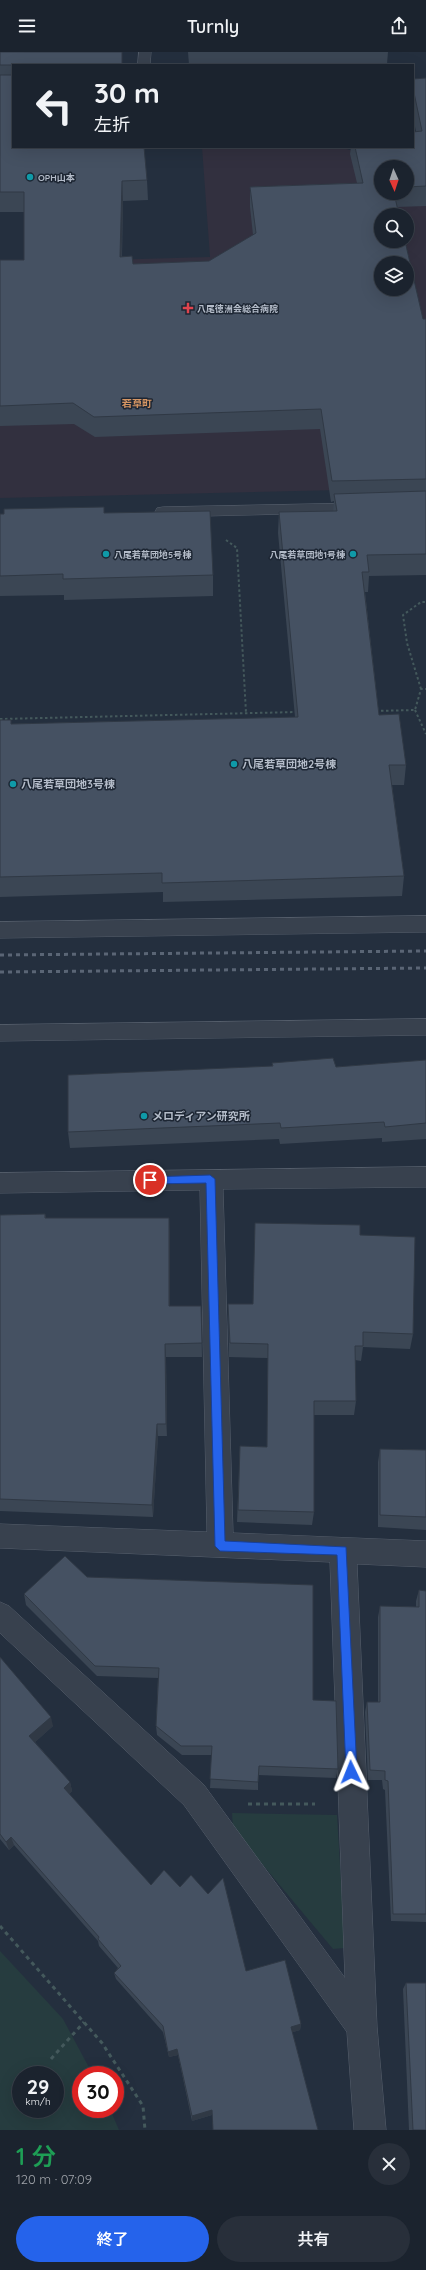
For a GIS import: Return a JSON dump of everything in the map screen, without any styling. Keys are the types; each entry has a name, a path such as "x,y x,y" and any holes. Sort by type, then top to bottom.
{"street":[{"path":"144,64 145,52"},
{"path":"143,512 379,507"},
{"path":"0,930 426,924"},
{"path":"0,1033 426,1027"},
{"path":"0,1183 426,1177"},
{"path":"210,1179 220,1546"},
{"path":"0,1536 426,1554"},
{"path":"342,1550 362,2027 370,2130"},
{"path":"0,1615 194,1795 362,2027"}],"path":[{"path":"222,511 226,540 237,548 246,713"},
{"path":"426,602 421,602 403,615 403,631 414,660 421,689 415,710 426,734"},
{"path":"421,689 426,689"},
{"path":"369,711 415,710"},
{"path":"0,719 300,712"},
{"path":"47,718 47,725"},
{"path":"201,1804 353,1804"},
{"path":"0,1926 102,2043 143,2106 145,2130"},
{"path":"51,2059 84,2022"}],"shaded area":[{"path":"202,148 343,148 350,150 426,148 426,488 0,498 0,263 210,257"}],"green space":[{"path":"232,1813 337,1815 345,1948 333,1949 233,1829"},
{"path":"0,1951 63,2019 88,2066 72,2066 72,2118 114,2118 119,2130 0,2130"}],"building":[{"path":"0,52 122,52 122,64 0,65"},
{"path":"0,75 12,75 12,148 144,148 147,180 122,181 120,257 132,256 133,264 209,261 256,233 250,187 363,183 355,148 414,148 414,132 422,131 414,93 414,79 426,78 426,186 414,187 414,160 374,160 374,200 396,200 397,208 374,208 374,248 407,248 408,256 374,256 374,296 414,296 414,280 423,319 426,319 426,479 332,481 321,409 94,417 73,403 0,406 0,260 24,260 24,192 0,192"},
{"path":"426,491 426,554 367,555 369,572 362,572 379,715 399,714 406,765 389,765 404,876 162,883 162,873 0,877 0,720 11,720 11,724 298,717 279,512 337,511 334,494"},
{"name":"八尾若草団地5号棟","path":"104,507 104,513 210,511 213,575 63,579 63,574 0,576 0,514 4,514 4,509"},
{"path":"333,1058 336,1067 426,1060 426,1123 385,1127 384,1122 281,1128 280,1123 68,1132 68,1075 273,1066 272,1063"},
{"path":"45,1214 45,1218 169,1218 169,1306 201,1306 202,1343 165,1344 166,1424 157,1424 152,1505 0,1499 0,1215"},
{"path":"255,1223 360,1225 360,1235 415,1237 413,1334 363,1332 363,1346 355,1346 356,1401 314,1401 314,1512 238,1510 240,1446 267,1447 268,1344 230,1343 228,1304 253,1304"},
{"path":"380,1449 426,1450 426,1517 380,1515"},
{"path":"65,1556 87,1577 313,1585 313,1700 336,1701 338,1769 259,1766 258,1782 210,1779 212,1746 181,1746 156,1726 159,1668 95,1666 24,1594"},
{"path":"419,1590 426,1591 426,1914 393,1914 388,1781 385,1780 385,1771 370,1770 367,1702 380,1702 380,1606 419,1607"},
{"path":"0,1657 51,1717 29,1736 70,1782 64,1788 151,1885 164,1870 180,1887 191,1875 208,1894 223,1878 246,1971 285,1960 301,2024 291,2027 318,2130 213,2130 212,2110 192,2116 177,2049 168,2052 163,2026 114,1973 121,1966 98,1939 99,1937 11,1837 6,1842 0,1834"},
{"path":"406,1983 426,1983 426,2130 413,2130"}],"railway":[{"path":"0,955 426,951"},
{"path":"0,972 426,968"}],"place":[{"name":"OPH山本","path":"30,177"},
{"name":"八尾徳洲会総合病院","path":"188,308"},
{"name":"八尾若草団地5号棟","path":"106,554"},
{"name":"八尾若草団地1号棟","path":"353,554"},
{"name":"八尾若草団地2号棟","path":"234,764"},
{"name":"八尾若草団地3号棟","path":"13,784"},
{"name":"メロディアン研究所","path":"144,1116"}],"district":[{"name":"若草町","path":"137,403"}],"route":[{"path":"150,1180 210,1179 220,1546 342,1550 351,1772"}]}
